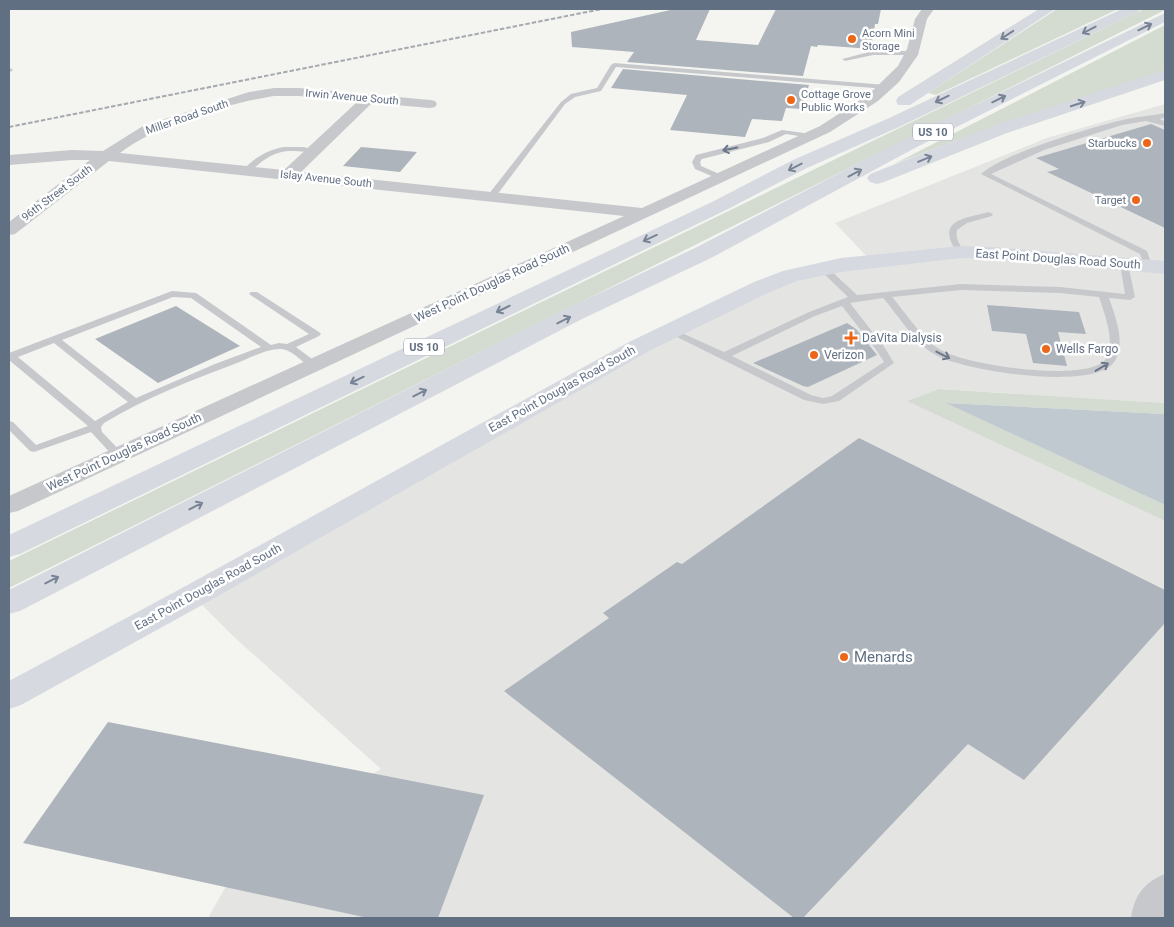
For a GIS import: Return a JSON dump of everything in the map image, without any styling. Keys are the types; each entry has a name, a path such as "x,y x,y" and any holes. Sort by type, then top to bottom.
{"main road":[{"path":"840,147 847,138 1048,9"},
{"name":"US 10","path":"9,547 721,205 800,164 1045,52 1133,9"},
{"name":"US 10","path":"9,603 574,314 703,252 907,145 1165,17"},
{"path":"703,252 875,179 1001,129 1165,75"},
{"name":"East Point Douglas Road South","path":"9,696 193,596 564,386 670,331 762,287 791,276 824,269 961,252 1146,266"}],"street":[{"name":"West Point Douglas Road South","path":"9,505 811,136 871,100 900,72 912,53 920,20 928,9"},
{"name":"Irwin Avenue South","path":"274,92 430,104"},
{"name":"Miller Road South","path":"105,156 148,129 233,101 274,92"},
{"path":"288,175 368,98"},
{"name":"Islay Avenue South","path":"9,160 72,155 105,156 642,213"},
{"name":"96th Street South","path":"9,230 105,156"},
{"path":"1149,918 1151,903 1165,889"}],"lane":[{"path":"845,59 873,53 912,53"},
{"path":"491,197 563,103 573,95 599,90 614,66 886,87"},
{"path":"724,356 812,314 855,298 961,286 1050,289 1130,297 1146,266 1144,253 985,174 1000,165 1060,141 1137,119 1153,119 1165,115"},
{"path":"1153,119 1165,124"},
{"path":"720,178 698,168 696,162 699,157 766,140 785,132 811,136"},
{"path":"246,171 259,158 276,150 286,147 314,150"},
{"path":"961,252 953,243 952,228 957,224 989,214"},
{"path":"824,269 855,298"},
{"path":"9,356 172,294 193,295 269,348"},
{"path":"254,294 316,334 289,347"},
{"path":"886,295 936,351 954,360 1000,370 1082,373 1102,368 1109,362 1115,348 1103,294"},
{"path":"670,331 808,398 823,401 835,399 890,363 844,302"},
{"path":"55,339 136,403"},
{"path":"9,424 34,449 96,427 100,421 136,403 198,375 277,345 289,347 314,365"},
{"path":"9,356 96,427 97,433 118,455"}],"shaded area":[{"path":"1057,9 1118,9 936,95 928,93"},
{"path":"1144,9 1165,10 9,588 9,561"},
{"path":"1165,25 1165,72 984,130 894,164"},
{"path":"1165,104 1165,403 940,389 908,401 1165,521 1165,885 1156,889 1158,918 208,918 247,849 381,769 233,636 193,596 762,287 871,261 835,223 1047,138"},
{"path":"939,389 1165,403 1165,414 947,403 1165,505 1165,521 907,401"},
{"path":"946,403 1165,414 1165,505"}],"building":[{"path":"675,9 710,9 696,40 758,45 776,9 881,9 878,24 875,24 871,49 811,46 803,76 627,62 634,52 572,47 571,32"},
{"name":"Cottage Grove Public Works","path":"623,69 809,85 802,109 786,108 782,121 752,119 745,137 670,130 687,95 611,88"},
{"name":"Target","path":"1151,124 1165,130 1165,228 1047,172 1059,169 1036,158"},
{"path":"361,147 417,152 400,172 343,166"},
{"name":"Wells Fargo","path":"987,305 1079,312 1086,334 1058,332 1067,366 1033,363 1026,334 992,331"},
{"path":"176,306 240,346 158,383 95,339"},
{"path":"847,323 856,329 877,355 808,387 753,363"},
{"name":"Menards","path":"859,438 1165,590 1165,623 1024,780 968,744 803,918 794,918 504,691 609,618 603,613 677,562 682,564"},
{"path":"108,722 484,795 438,918 368,918 23,843"}],"railway":[{"path":"9,127 602,9"}],"place":[{"name":"Acorn Mini Storage","path":"852,39"},
{"name":"Cottage Grove Public Works","path":"791,100"},
{"name":"Starbucks","path":"1147,143"},
{"name":"Target","path":"1136,200"},
{"name":"DaVita Dialysis","path":"851,338"},
{"name":"Wells Fargo","path":"1046,349"},
{"name":"Verizon","path":"814,355"},
{"name":"Menards","path":"844,657"}]}
